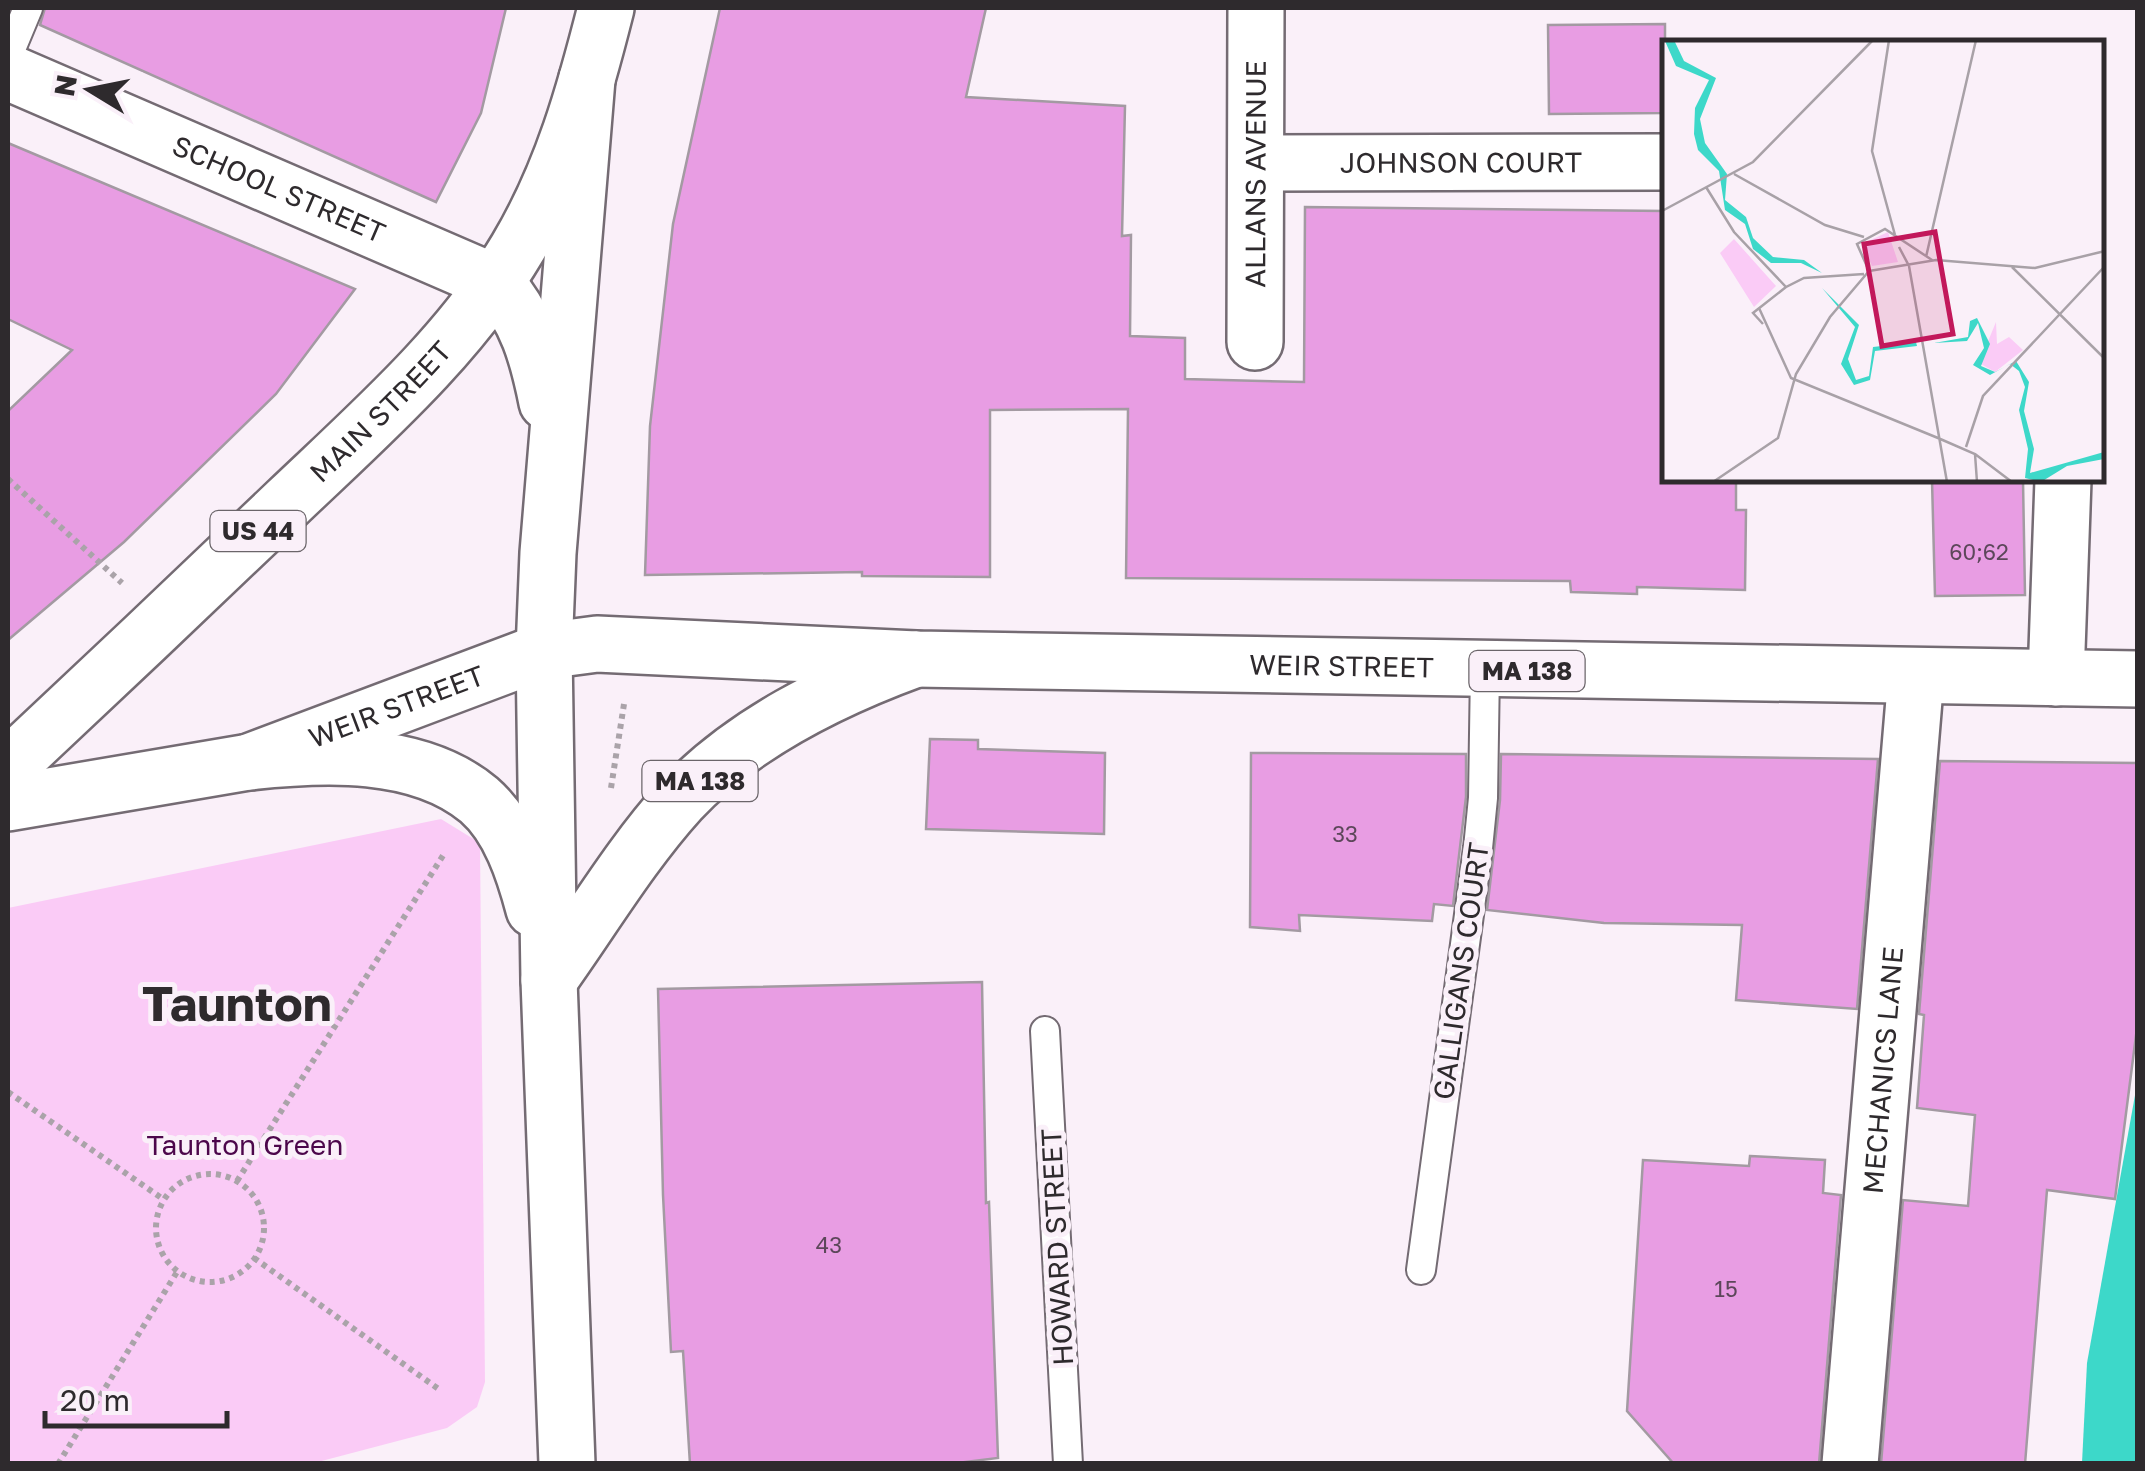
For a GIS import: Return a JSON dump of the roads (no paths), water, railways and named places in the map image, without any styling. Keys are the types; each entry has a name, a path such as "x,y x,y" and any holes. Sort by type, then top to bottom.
{"main road":[{"name":"MAIN STREET","path":"8,767 404,392 496,283 537,214 557,170 588,80 606,8"},
{"name":"ALLANS AVENUE","path":"1255,342 1256,8"},
{"name":"SCHOOL STREET","path":"8,72 496,283"},
{"name":"MAIN STREET","path":"544,652 588,80"},
{"name":"JOHNSON COURT","path":"1256,164 1662,162"},
{"path":"496,283 514,303 539,361 548,407 554,494"},
{"path":"2056,678 2063,482"},
{"name":"WEIR STREET","path":"248,762 544,652 597,644 916,659 2138,679"},
{"name":"US 44","path":"544,652 549,980 566,1464"},
{"name":"MA 138","path":"549,980 652,834 706,775 804,709 916,659"},
{"name":"MECHANICS LANE","path":"1850,1464 1916,676"},
{"path":"248,762 330,756 366,760 434,776 481,802 515,851 532,902 549,980"},
{"name":"MA 138","path":"8,802 248,762"}],"lane":[{"path":"8,56 28,8"},
{"name":"GALLIGANS COURT","path":"1421,1270 1478,848 1483,798 1485,670"},
{"name":"HOWARD STREET","path":"1045,1031 1068,1464"}],"district":[{"name":"Taunton","path":"237,1004"}],"park label":[{"name":"Taunton Green","path":"245,1145"}]}
